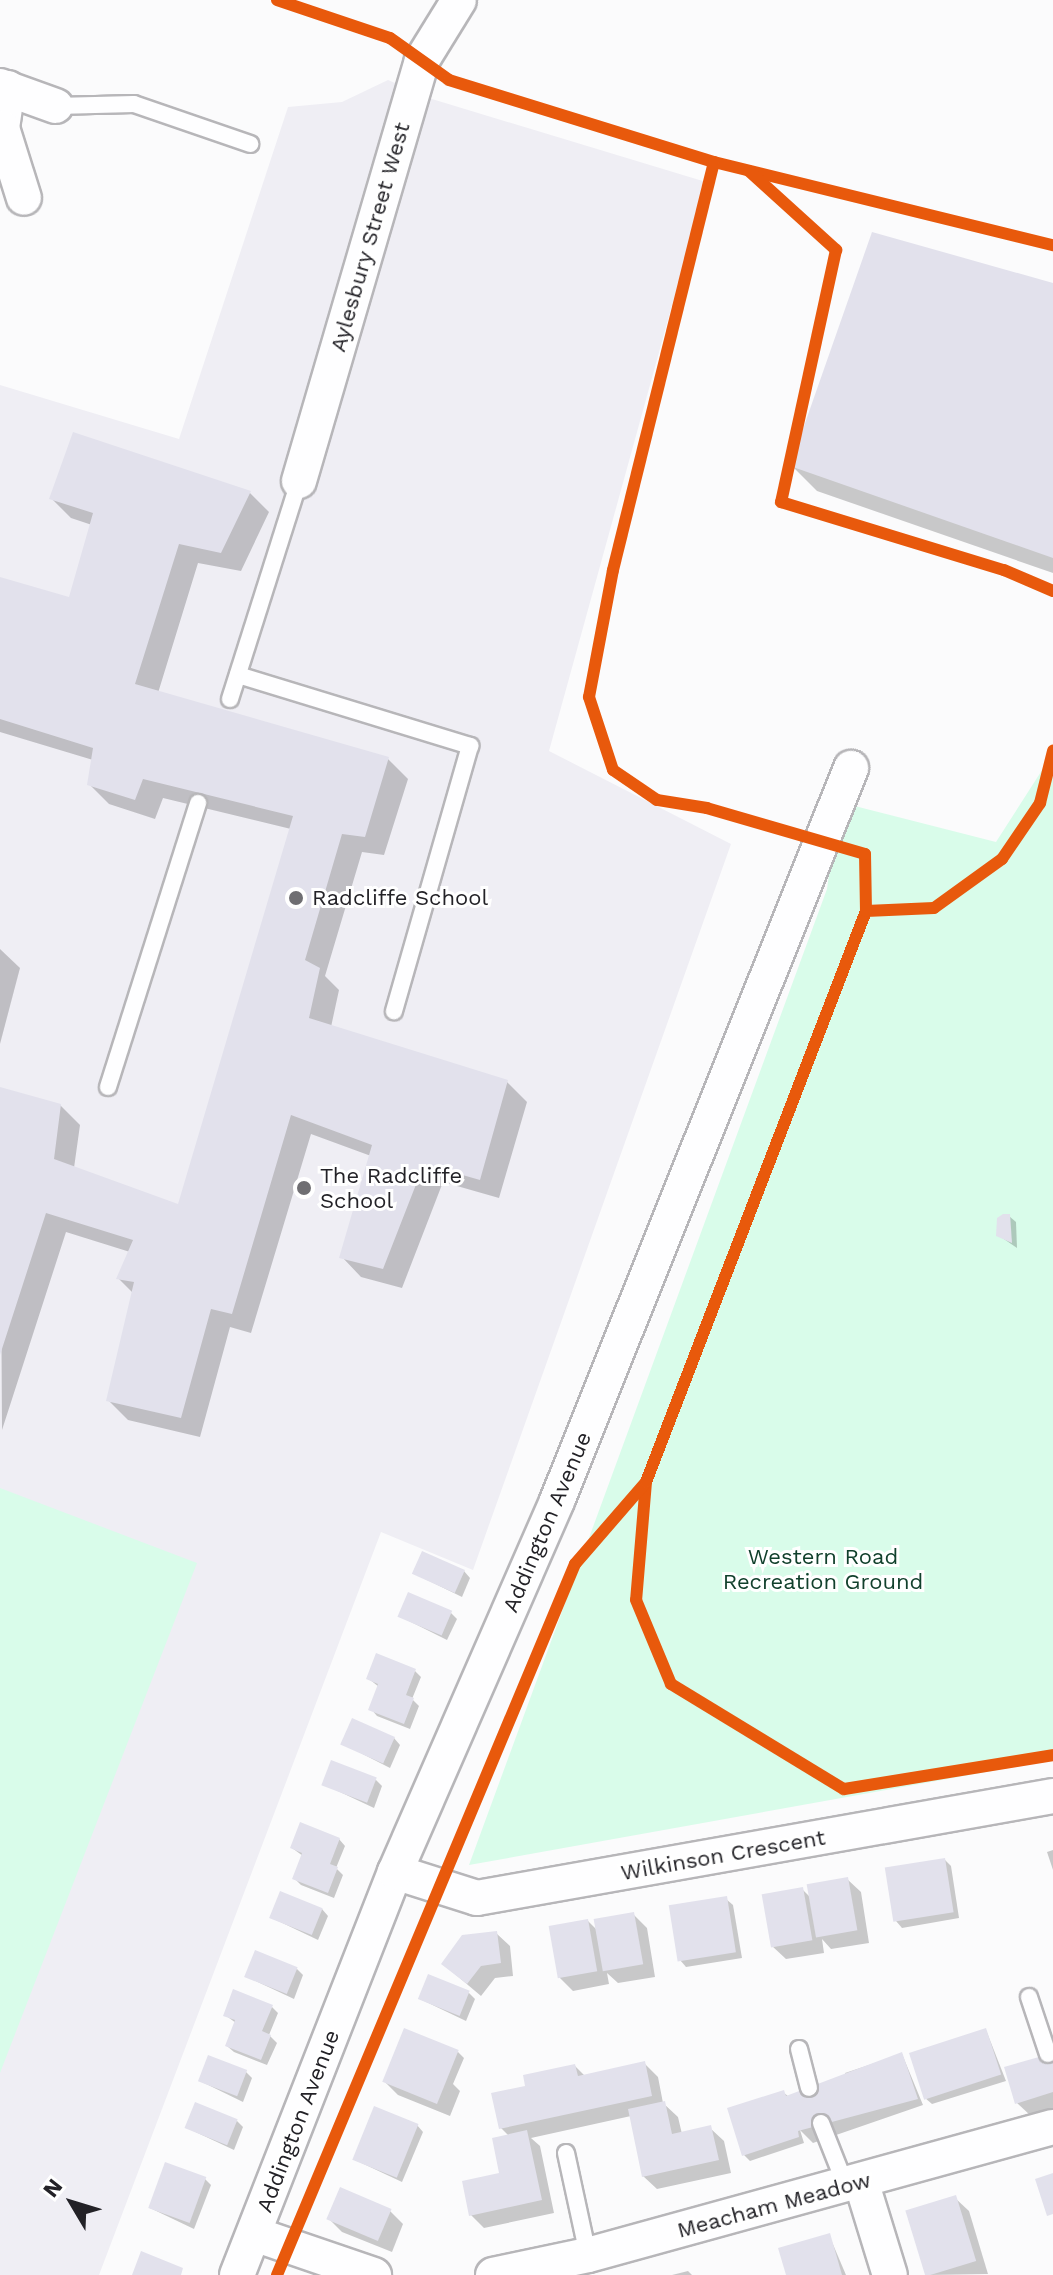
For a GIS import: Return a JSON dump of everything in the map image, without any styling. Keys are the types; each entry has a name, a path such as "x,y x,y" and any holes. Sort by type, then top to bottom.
{"street":[{"name":"Aylesbury Street West","path":"299,481 422,60 459,0"},
{"path":"24,198 2,128 4,87 56,106"},
{"name":"Addington Avenue","path":"237,2275 395,1872 557,1501 851,768"},
{"name":"Wilkinson Crescent","path":"395,1872 477,1898 1053,1796"},
{"name":"Meacham Meadow","path":"493,2275 588,2255 1053,2127"},
{"path":"854,2184 890,2275"},
{"path":"254,2234 374,2275"}],"lane":[{"path":"56,106 134,104 250,144"},
{"path":"230,699 299,481"},
{"path":"238,675 470,746 394,1011"},
{"path":"108,1087 198,803"},
{"path":"1029,1997 1048,2054"},
{"path":"799,2049 809,2088"},
{"path":"821,2123 854,2184"},
{"path":"566,2153 588,2255"}],"shaded area":[{"name":"The Radcliffe School","path":"388,80 432,99 706,182 549,751 731,844 473,1570 381,1532 99,2275 0,2275 0,385 179,439 288,107 342,102"}],"green space":[{"name":"Western Road Recreation Ground","path":"1053,753 1053,1760 469,1865 827,889 839,802 996,842"},
{"path":"0,1488 197,1563 0,2073"}],"building":[{"path":"872,232 1053,283 1053,558 790,466"},
{"name":"Radcliffe School","path":"73,432 251,491 221,553 179,544 135,684 389,757 365,837 342,834 305,960 320,968 309,1018 508,1080 480,1180 424,1164 383,1269 339,1258 372,1145 291,1115 232,1314 211,1309 181,1418 106,1401 134,1282 116,1279 133,1240 46,1213 0,1355 0,1087 61,1104 54,1159 178,1204 293,816 143,779 135,800 87,785 93,748 0,719 0,577 69,597 93,513 49,499"},
{"path":"1010,1214 1012,1243 996,1236 997,1218"},
{"path":"422,1551 465,1570 455,1593 412,1574"},
{"path":"408,1592 452,1611 442,1636 397,1617"},
{"path":"376,1653 416,1669 406,1695 414,1698 404,1724 368,1710 378,1684 366,1679"},
{"path":"352,1718 395,1737 383,1764 340,1744"},
{"path":"331,1760 377,1778 367,1803 321,1785"},
{"path":"300,1822 340,1838 330,1864 338,1867 328,1893 292,1879 302,1853 290,1848"},
{"path":"945,1858 954,1912 893,1922 885,1868"},
{"path":"848,1877 857,1930 816,1937 807,1884"},
{"path":"803,1887 812,1940 771,1947 762,1894"},
{"path":"280,1891 323,1908 312,1935 269,1918"},
{"path":"727,1896 736,1952 678,1962 669,1905"},
{"path":"634,1912 643,1964 603,1971 594,1919"},
{"path":"588,1919 597,1971 558,1978 549,1926"},
{"path":"497,1931 501,1963 481,1966 467,1984 441,1964 462,1935"},
{"path":"255,1950 298,1967 287,1994 244,1977"},
{"path":"428,1974 470,1991 460,2016 418,1999"},
{"path":"233,1989 273,2005 262,2031 271,2035 261,2060 225,2046 235,2020 223,2016"},
{"path":"404,2028 459,2050 437,2104 382,2082"},
{"path":"986,2028 1001,2075 924,2100 909,2053"},
{"path":"902,2052 918,2099 798,2131 799,2137 742,2156 727,2108 784,2090 786,2096"},
{"path":"1053,2053 1053,2092 1015,2104 1004,2067"},
{"path":"208,2055 247,2070 237,2096 198,2081"},
{"path":"645,2061 652,2096 499,2129 491,2093 525,2086 523,2075 575,2064 578,2076"},
{"path":"665,2101 672,2134 711,2125 719,2160 642,2177 628,2109"},
{"path":"195,2102 238,2119 227,2145 185,2128"},
{"path":"374,2106 419,2124 397,2178 352,2160"},
{"path":"527,2130 542,2200 469,2216 462,2181 499,2173 492,2138"},
{"path":"165,2162 206,2177 190,2223 148,2208"},
{"path":"1053,2173 1053,2214 1047,2216 1035,2179"},
{"path":"340,2187 392,2209 378,2241 326,2219"},
{"path":"956,2195 976,2261 925,2275 905,2210"},
{"path":"830,2233 842,2275 786,2275 778,2248"},
{"path":"141,2251 183,2268 181,2275 132,2275"}],"cycle path":[{"path":"277,0 390,38 449,80 714,162 1053,245"},
{"path":"277,2275 575,1564 646,1482 866,911 865,854 707,808 657,800 613,770 589,697 613,570 714,162"},
{"path":"749,171 836,250 781,502 1004,570 1053,591"},
{"path":"866,911 934,908 1002,859 1040,803 1053,751"},
{"path":"646,1482 636,1600 671,1684 844,1789 1053,1755"}],"place":[{"name":"Radcliffe School","path":"296,898"},
{"name":"The Radcliffe School","path":"304,1188"}]}
